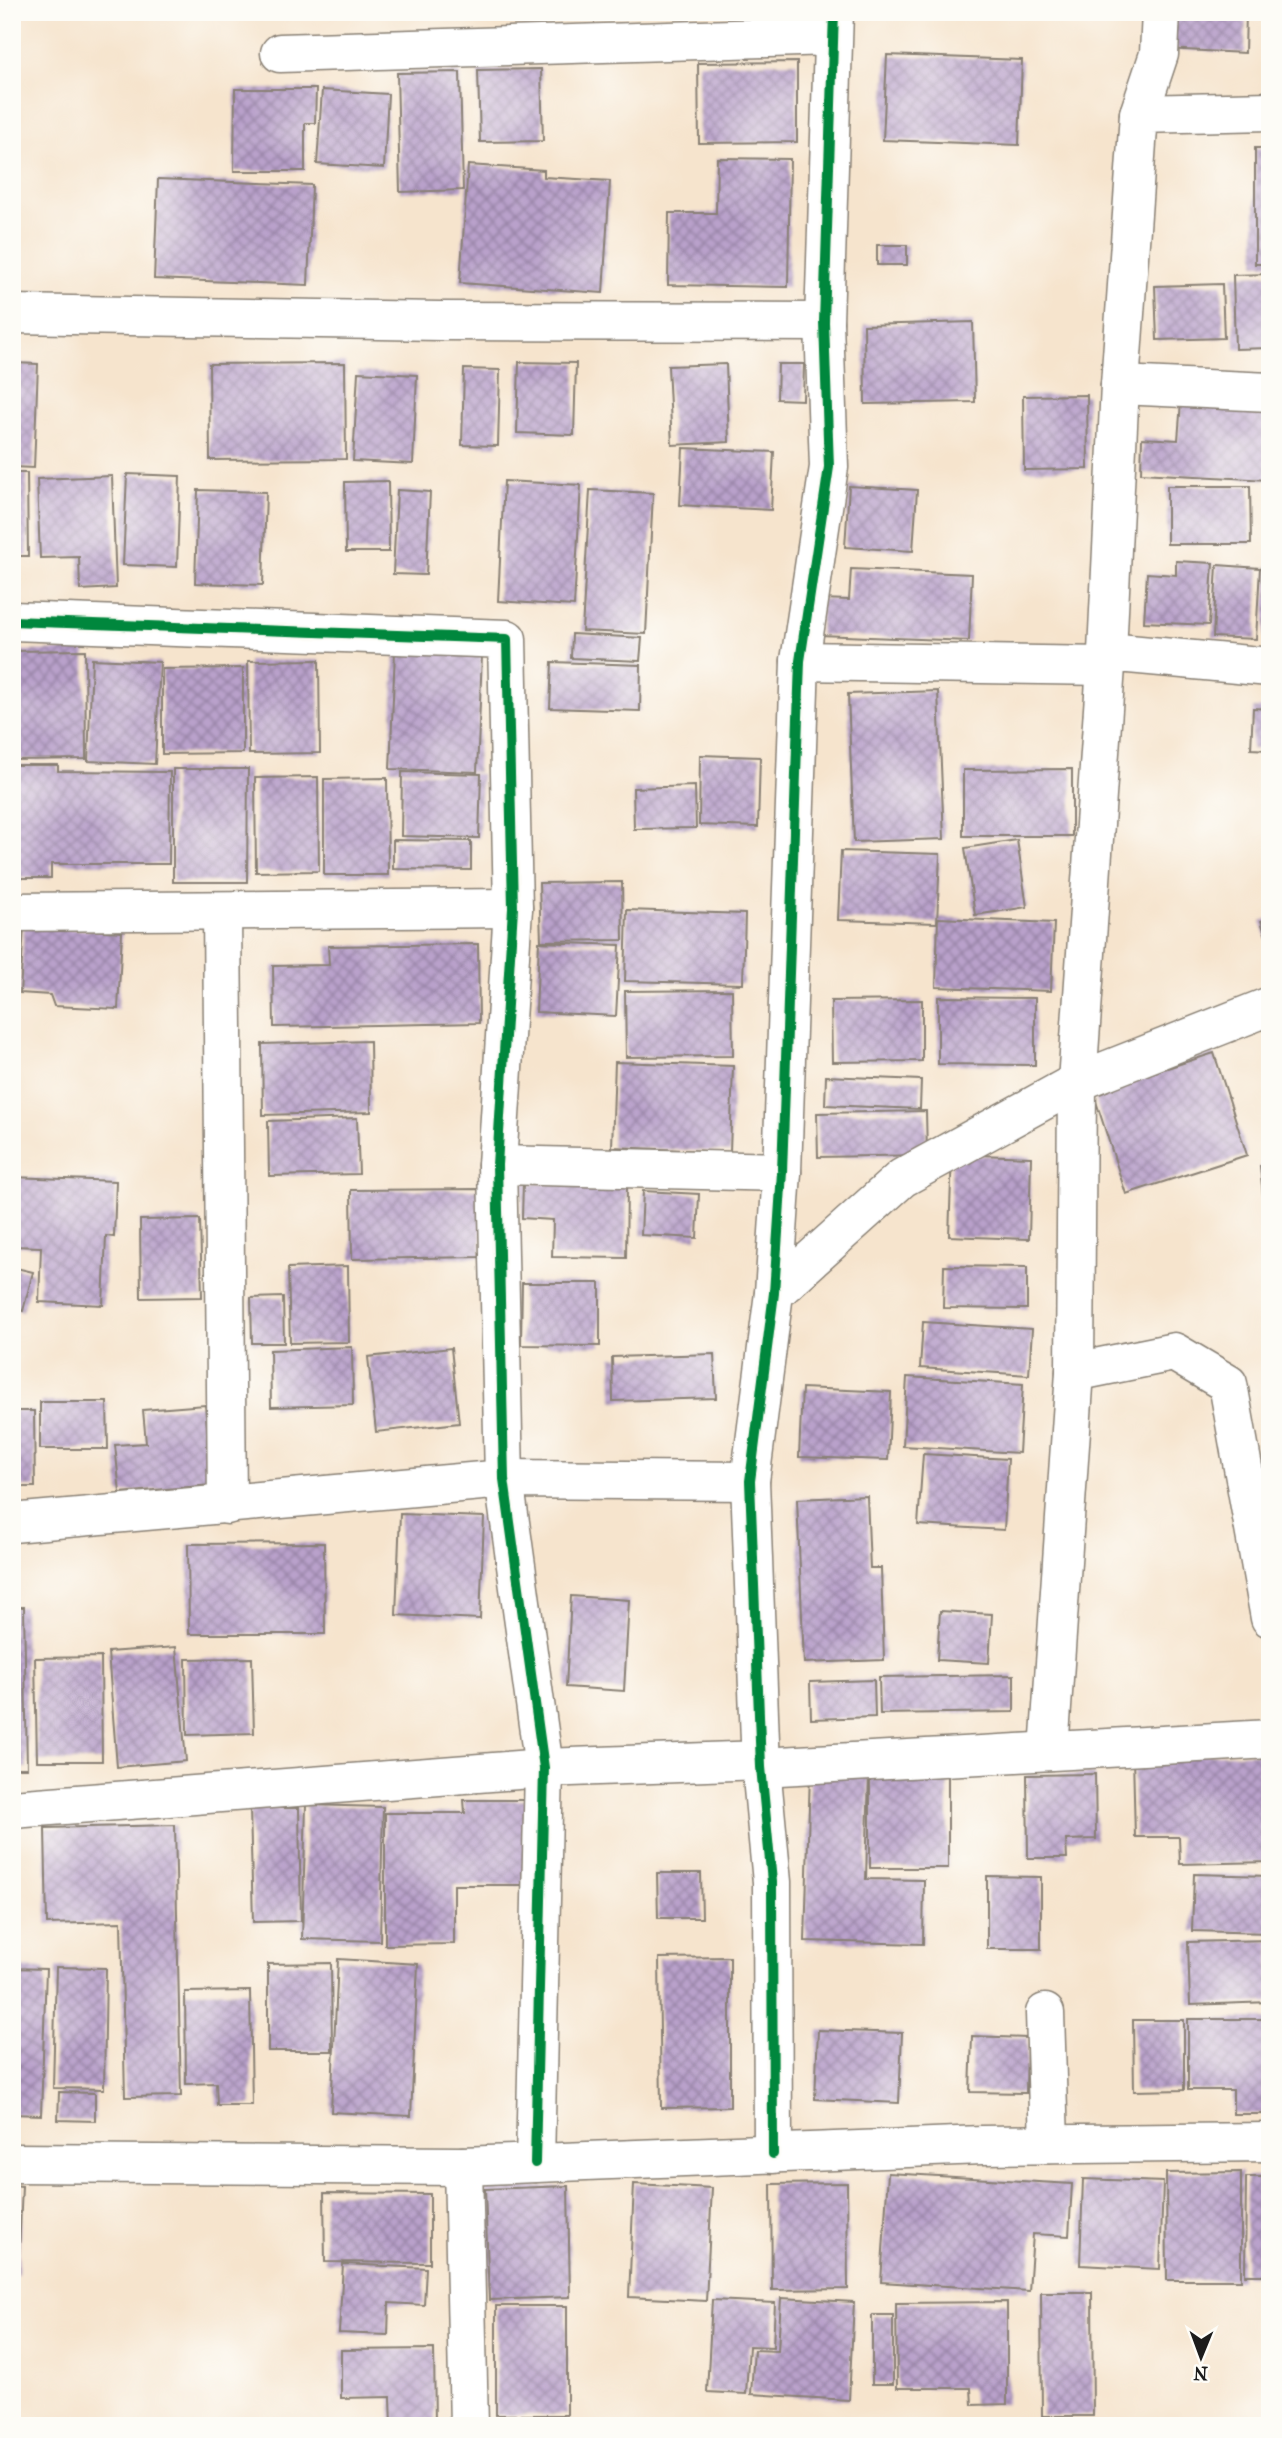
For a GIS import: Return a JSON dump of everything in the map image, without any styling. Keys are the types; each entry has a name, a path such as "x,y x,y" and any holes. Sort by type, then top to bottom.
{"street":[{"path":"1048,1751 1075,1372 1077,1082 1107,659 1120,385 1139,114 1159,54 1161,12"},
{"path":"280,53 832,24 824,322 829,467 800,661 782,1172 774,1293 750,1481 761,1763 772,1882 773,2154"},
{"path":"1139,114 1270,111"},
{"path":"12,314 453,321 824,322"},
{"path":"1120,385 1270,393"},
{"path":"12,621 507,639 513,908 497,1165 504,1479 544,1768 535,2163"},
{"path":"800,661 1107,659 1270,667"},
{"path":"12,912 513,908"},
{"path":"222,912 226,1505"},
{"path":"774,1293 902,1178 1077,1082 1270,1006"},
{"path":"497,1165 782,1172"},
{"path":"1075,1372 1174,1352 1228,1384 1270,1618"},
{"path":"12,1523 504,1479 750,1481"},
{"path":"12,1809 544,1768 761,1763 1270,1739"},
{"path":"1045,2012 1049,2144"},
{"path":"12,2163 463,2166 1049,2144 1270,2142"},
{"path":"463,2166 469,2426"}],"building":[{"path":"1166,12 1246,12 1245,53 1164,49"},
{"path":"887,55 1022,60 1019,145 883,140"},
{"path":"797,62 797,142 699,143 698,63"},
{"path":"541,69 543,141 480,142 478,70"},
{"path":"460,72 463,190 400,192 397,73"},
{"path":"235,89 316,89 315,123 305,123 305,171 234,171"},
{"path":"322,90 388,94 384,168 317,164"},
{"path":"1255,148 1270,148 1270,264 1255,264"},
{"path":"717,158 790,159 788,287 668,285 669,213 716,213"},
{"path":"468,165 544,170 544,177 610,181 603,293 460,283"},
{"path":"158,179 312,185 308,285 154,279"},
{"path":"877,245 907,245 907,265 877,265"},
{"path":"1270,274 1270,348 1235,349 1233,275"},
{"path":"1222,284 1224,338 1157,340 1155,286"},
{"path":"973,322 975,402 865,404 864,325"},
{"path":"519,362 576,363 574,435 517,433"},
{"path":"12,363 38,364 34,468 12,467"},
{"path":"345,363 346,459 210,460 209,364"},
{"path":"726,364 729,442 672,445 668,366"},
{"path":"778,364 804,364 803,400 777,399"},
{"path":"464,369 500,370 498,446 462,445"},
{"path":"358,372 417,375 413,464 353,461"},
{"path":"1087,395 1088,469 1024,470 1023,396"},
{"path":"1181,402 1270,407 1268,480 1141,473 1142,438 1178,440"},
{"path":"683,448 774,452 771,510 680,505"},
{"path":"12,473 27,473 28,556 12,556"},
{"path":"127,474 180,476 177,567 123,565"},
{"path":"112,476 116,588 80,590 79,557 40,558 37,479"},
{"path":"388,481 389,552 346,552 345,482"},
{"path":"504,481 581,485 574,606 498,601"},
{"path":"849,486 917,490 913,551 845,547"},
{"path":"1167,486 1250,486 1251,544 1167,544"},
{"path":"198,490 266,492 263,585 195,583"},
{"path":"397,490 430,492 426,575 393,574"},
{"path":"590,490 653,493 646,634 582,631"},
{"path":"1176,561 1213,563 1209,625 1144,622 1147,573 1176,575"},
{"path":"1217,565 1260,568 1256,639 1213,637"},
{"path":"1270,565 1270,640 1264,639"},
{"path":"851,569 972,574 969,641 820,635 821,599 849,600"},
{"path":"572,634 642,638 640,661 571,658"},
{"path":"85,650 86,759 12,760 12,651"},
{"path":"395,651 482,655 477,772 390,769"},
{"path":"92,659 160,662 155,764 88,761"},
{"path":"319,660 320,753 249,754 248,661"},
{"path":"552,662 641,665 640,711 550,708"},
{"path":"243,668 243,753 162,754 162,669"},
{"path":"938,691 944,839 854,842 848,694"},
{"path":"1253,708 1270,709 1270,750 1251,749"},
{"path":"700,755 760,757 758,827 699,825"},
{"path":"12,765 58,765 58,771 170,772 169,864 51,864 51,878 12,878"},
{"path":"173,769 248,769 247,882 173,882"},
{"path":"1072,769 1072,836 963,836 963,770"},
{"path":"402,772 481,774 479,838 401,836"},
{"path":"318,777 319,871 256,872 255,778"},
{"path":"387,778 388,875 324,875 324,779"},
{"path":"695,786 696,828 634,829 633,788"},
{"path":"393,840 471,841 471,870 393,869"},
{"path":"1017,840 1027,907 975,915 965,848"},
{"path":"841,851 940,854 937,923 838,920"},
{"path":"622,882 623,940 541,941 539,883"},
{"path":"627,910 745,914 743,984 625,981"},
{"path":"938,918 1054,923 1051,991 936,987"},
{"path":"1270,918 1270,946 1269,946 1261,921"},
{"path":"24,926 122,932 118,1009 54,1006 50,995 20,993"},
{"path":"539,942 620,945 616,1016 536,1012"},
{"path":"478,944 479,1023 274,1027 273,966 329,965 328,946"},
{"path":"732,990 733,1056 626,1057 625,991"},
{"path":"938,997 1035,998 1035,1065 938,1064"},
{"path":"922,1000 922,1061 832,1062 831,1001"},
{"path":"370,1041 371,1112 263,1115 262,1044"},
{"path":"1214,1053 1247,1155 1126,1194 1093,1092"},
{"path":"615,1062 733,1066 730,1152 612,1147"},
{"path":"826,1076 921,1080 920,1109 825,1105"},
{"path":"926,1111 927,1155 818,1157 817,1113"},
{"path":"357,1118 359,1174 269,1176 268,1121"},
{"path":"952,1154 1031,1157 1029,1239 949,1236"},
{"path":"1270,1165 1270,1245 1268,1245 1260,1166"},
{"path":"12,1177 116,1181 114,1237 106,1236 103,1305 39,1302 41,1247 12,1246"},
{"path":"523,1183 627,1186 626,1258 552,1257 553,1220 522,1218"},
{"path":"481,1189 481,1257 352,1259 351,1190"},
{"path":"643,1191 699,1194 697,1238 641,1235"},
{"path":"200,1219 202,1297 141,1298 140,1220"},
{"path":"348,1266 349,1342 290,1343 288,1268"},
{"path":"944,1266 1027,1267 1027,1309 943,1308"},
{"path":"12,1267 33,1272 23,1311 12,1308"},
{"path":"522,1283 600,1283 600,1346 521,1345"},
{"path":"283,1297 284,1343 252,1343 251,1298"},
{"path":"923,1322 1032,1329 1029,1375 920,1368"},
{"path":"352,1347 353,1405 271,1407 270,1350"},
{"path":"451,1348 459,1423 376,1432 368,1357"},
{"path":"714,1354 716,1398 613,1401 612,1357"},
{"path":"907,1377 1023,1384 1019,1453 903,1446"},
{"path":"802,1388 891,1392 888,1460 799,1457"},
{"path":"40,1402 107,1402 108,1449 40,1449"},
{"path":"205,1405 212,1485 120,1493 115,1445 146,1443 143,1410"},
{"path":"12,1411 34,1411 35,1487 12,1487"},
{"path":"923,1454 1008,1459 1004,1530 918,1525"},
{"path":"867,1496 870,1568 881,1568 884,1660 804,1663 797,1499"},
{"path":"400,1514 484,1517 480,1619 396,1615"},
{"path":"324,1543 325,1634 189,1634 188,1544"},
{"path":"571,1596 629,1600 624,1691 566,1687"},
{"path":"12,1607 24,1607 27,1768 12,1768"},
{"path":"940,1611 992,1614 989,1663 937,1660"},
{"path":"176,1647 186,1761 117,1767 108,1652"},
{"path":"101,1657 102,1761 37,1761 35,1658"},
{"path":"252,1658 254,1733 187,1735 186,1659"},
{"path":"1014,1675 1014,1712 880,1714 879,1677"},
{"path":"874,1680 875,1717 811,1719 810,1682"},
{"path":"1270,1753 1270,1862 1180,1864 1179,1837 1135,1837 1133,1756"},
{"path":"810,1772 869,1773 866,1879 924,1880 923,1944 805,1941"},
{"path":"1095,1774 1096,1839 1066,1840 1067,1858 1028,1858 1027,1775"},
{"path":"870,1776 948,1776 948,1868 870,1868"},
{"path":"464,1800 533,1800 532,1885 454,1885 454,1944 385,1945 385,1813 465,1813"},
{"path":"306,1805 383,1807 380,1941 302,1939"},
{"path":"250,1808 299,1808 301,1921 253,1922"},
{"path":"175,1825 181,2096 125,2097 121,1922 47,1924 45,1828"},
{"path":"657,1873 701,1873 702,1918 658,1918"},
{"path":"1194,1874 1270,1876 1270,1933 1192,1931"},
{"path":"987,1876 1041,1877 1041,1949 987,1949"},
{"path":"1270,1940 1270,2002 1190,2005 1188,1942"},
{"path":"730,1957 730,2107 661,2108 659,1958"},
{"path":"338,1959 418,1964 411,2116 331,2112"},
{"path":"331,1963 332,2051 268,2051 268,1964"},
{"path":"56,1967 106,1968 104,2089 53,2088"},
{"path":"12,1968 46,1969 41,2115 12,2114"},
{"path":"250,1991 252,2105 217,2105 216,2083 186,2084 185,1992"},
{"path":"1188,2019 1270,2019 1270,2114 1233,2114 1233,2090 1188,2090"},
{"path":"1133,2020 1184,2020 1184,2090 1134,2091"},
{"path":"818,2030 902,2033 899,2103 815,2099"},
{"path":"972,2036 1027,2038 1026,2093 970,2092"},
{"path":"59,2092 95,2093 95,2121 58,2120"},
{"path":"1241,2172 1241,2280 1167,2280 1166,2173"},
{"path":"888,2173 1072,2184 1069,2236 1033,2234 1029,2291 881,2282"},
{"path":"1246,2177 1270,2177 1270,2275 1245,2275"},
{"path":"1083,2179 1163,2182 1160,2269 1080,2265"},
{"path":"847,2183 848,2289 772,2290 771,2184"},
{"path":"634,2184 712,2188 706,2301 629,2297"},
{"path":"12,2185 22,2186 18,2275 12,2275"},
{"path":"568,2186 570,2297 489,2300 485,2189"},
{"path":"324,2193 430,2194 430,2263 325,2262"},
{"path":"343,2264 426,2268 424,2305 389,2303 388,2335 339,2333"},
{"path":"1041,2292 1092,2292 1093,2416 1042,2416"},
{"path":"781,2298 854,2302 849,2400 751,2394 754,2350 778,2351"},
{"path":"712,2300 775,2303 773,2347 749,2346 746,2394 707,2392"},
{"path":"1007,2302 1007,2404 972,2405 971,2388 897,2388 896,2303"},
{"path":"496,2306 567,2306 567,2415 496,2415"},
{"path":"872,2315 893,2315 893,2384 872,2384"},
{"path":"12,2318 17,2318 17,2378 12,2378"},
{"path":"434,2349 435,2426 392,2426 391,2397 341,2398 341,2350"}],"cycle path":[{"path":"773,2154 772,1882 761,1767 750,1481 774,1293 782,1172 800,661 829,467 824,322 834,12"},
{"path":"12,621 507,639 513,908 497,1165 504,1479 544,1768 535,2163"}]}
